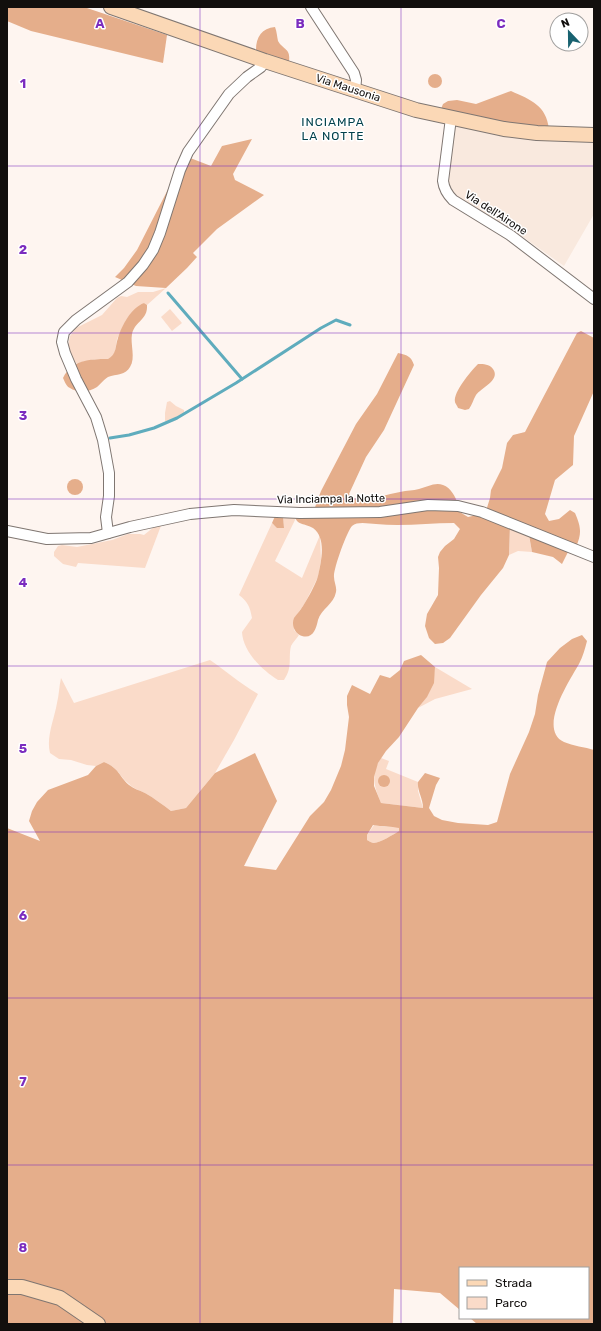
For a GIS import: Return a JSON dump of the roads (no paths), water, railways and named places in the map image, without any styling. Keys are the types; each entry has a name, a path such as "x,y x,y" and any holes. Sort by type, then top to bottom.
{"main road":[{"name":"Via Mausonia","path":"111,7 265,61 416,110 504,129 537,133 594,136"},
{"path":"7,1287 22,1287 60,1298 98,1324"}],"street":[{"path":"311,7 355,74 355,91"},
{"path":"108,533 106,517 109,496 108,473 102,440 96,418 65,354 62,342 64,332 76,320 128,282 143,265 153,250 160,234 180,170 188,152 229,94 247,77 261,67 265,61"},
{"name":"Via dell'Airone","path":"451,118 443,181 448,195 510,235 594,299"},
{"name":"Via Inciampa la Notte","path":"7,530 47,539 91,538 190,514 234,510 300,513 380,512 428,505 458,506 482,512 594,556"}],"waterway":[{"path":"168,293 242,379"},
{"path":"110,438 129,435 154,428 177,418 336,320 350,325"}],"district":[{"name":"INCIAMPA LA NOTTE","path":"333,129"}]}
